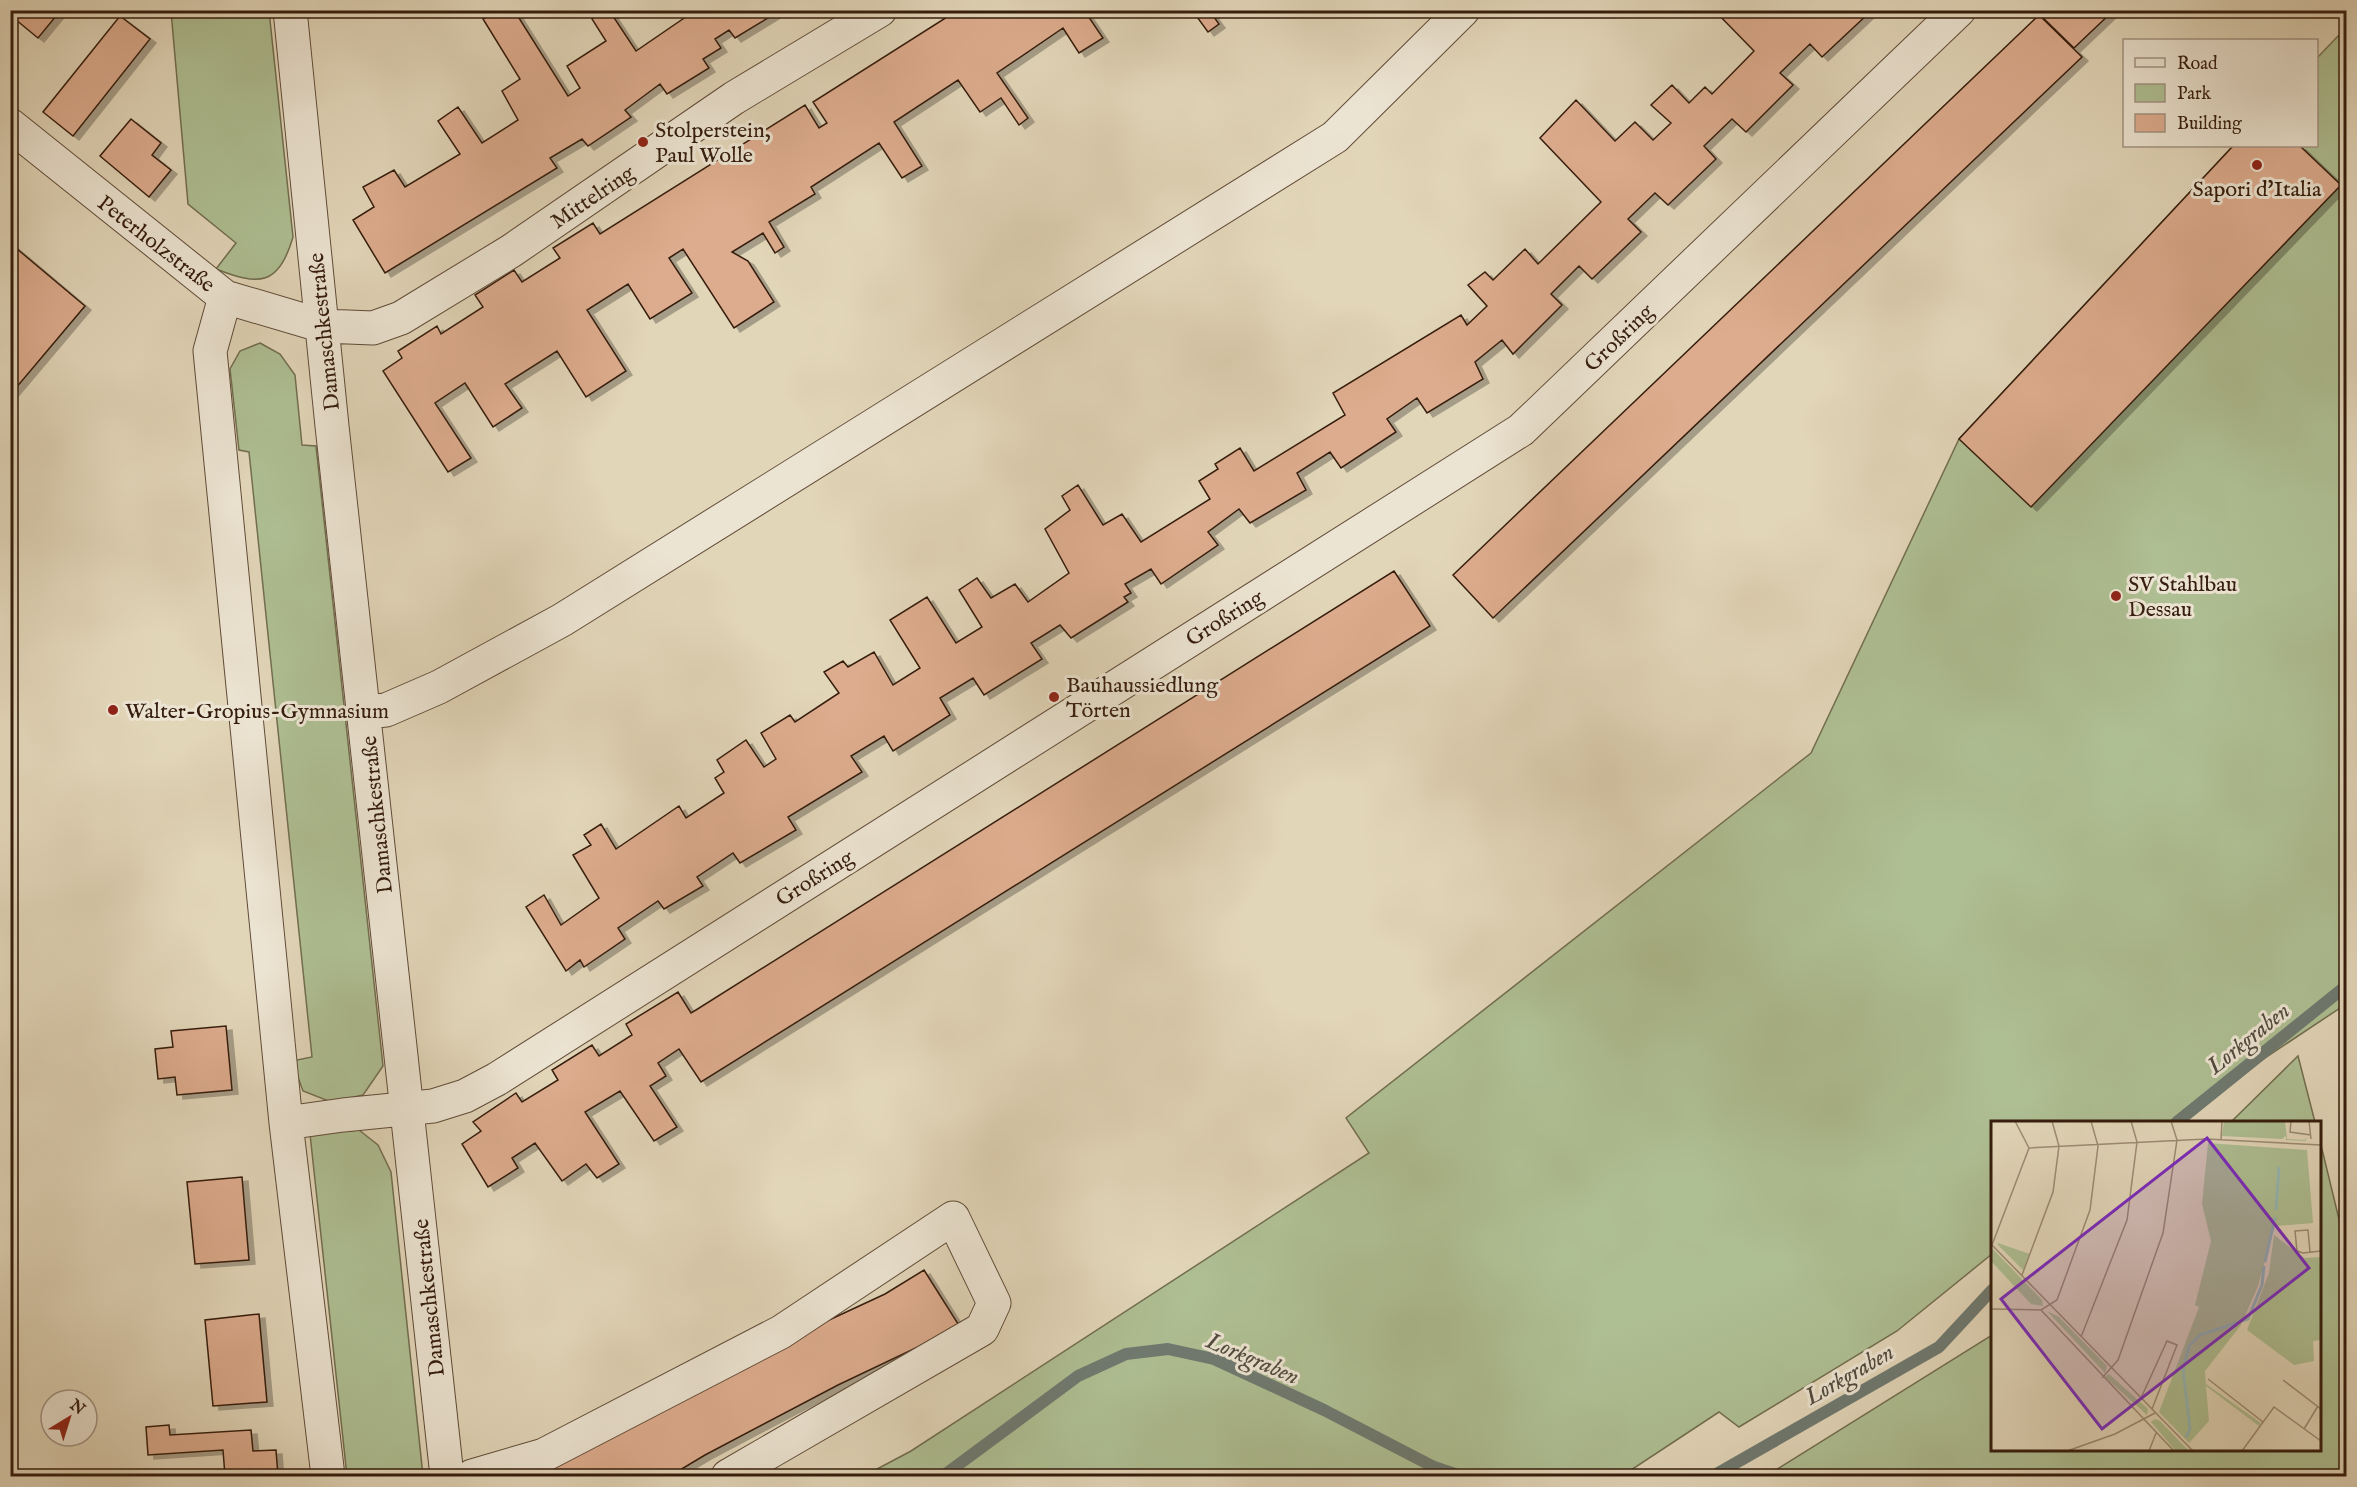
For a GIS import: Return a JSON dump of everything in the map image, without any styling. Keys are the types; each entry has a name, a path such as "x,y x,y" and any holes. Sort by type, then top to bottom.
{"street":[{"name":"Damaschkestraße","path":"290,10 322,326 447,1476"},
{"name":"Mittelring","path":"322,326 374,328 401,318 511,251 734,98 880,10"},
{"path":"365,712 386,710 440,687 562,620 1335,137 1463,10"},
{"name":"Großring","path":"286,1123 433,1106 465,1096 497,1079 1521,430 1959,10"},
{"name":"Peterholzstraße","path":"10,124 225,297 322,326"},
{"path":"225,297 210,351 286,1123 328,1476"},
{"path":"472,1476 544,1455 781,1332 953,1218 994,1303 982,1329 728,1476"}],"green space":[{"path":"171,11 269,11 293,237 281,265 265,278 244,278 216,269 236,243 188,204"},
{"name":"SV Stahlbau Dessau","path":"2338,36 2346,44 2346,1004 2170,1121 1991,1121 1991,1255 1897,1331 1739,1427 1719,1412 1622,1476 864,1476 911,1451 1369,1153 1346,1118 1811,753 1959,439 2232,147 2318,147 2318,57"},
{"path":"260,343 280,354 295,375 302,445 316,446 383,1066 363,1095 331,1102 303,1091 292,1061 312,1057 249,452 239,450 230,369 240,351"},
{"path":"2298,1056 2315,1121 2232,1121"},
{"path":"359,1130 378,1145 391,1172 423,1476 347,1476 310,1134"},
{"path":"2321,1145 2346,1248 2346,1476 1766,1476 1991,1336 1991,1451 2321,1451"}],"building":[{"path":"10,10 61,10 38,38 10,15"},
{"path":"498,10 514,10 568,96 580,88 567,66 606,41 592,19 604,10 609,10 636,51 696,10 781,10 735,38 729,30 715,39 721,48 703,59 709,68 667,94 660,84 625,110 631,117 588,146 582,139 550,158 557,168 385,273 353,220 374,207 363,187 394,170 405,187 460,154 438,121 458,107 482,143 518,120 502,91 520,79 483,19"},
{"path":"958,10 1084,10 1103,38 1079,53 1063,28 997,73 1028,118 1019,125 1001,98 980,112 958,80 894,122 922,166 902,178 879,143 811,187 815,194 769,222 784,247 775,253 763,233 732,252 748,261 774,302 734,328 683,249 669,258 692,293 650,319 628,284 587,310 626,371 586,397 557,351 505,384 522,408 493,427 465,383 435,403 471,458 448,472 383,371 402,358 398,351 437,326 441,334 483,307 475,295 514,270 522,282 560,258 553,248 593,223 600,234 805,105 819,128 827,123 813,102"},
{"path":"1192,10 1209,10 1219,24 1208,32"},
{"path":"1714,10 1868,10 1870,12 1822,57 1810,44 1780,73 1793,85 1746,132 1732,119 1704,146 1716,159 1668,205 1655,193 1628,219 1641,232 1592,279 1579,266 1551,294 1562,305 1513,354 1502,340 1475,362 1483,379 1427,413 1417,398 1387,419 1396,432 1341,468 1330,452 1297,473 1306,490 1250,523 1239,509 1208,532 1218,545 1161,584 1151,569 1125,584 1131,593 1124,597 1128,602 1071,638 1060,625 1031,643 1042,659 984,695 973,678 940,698 950,715 893,751 884,736 851,756 862,772 788,817 796,830 740,863 733,853 697,877 703,886 664,909 658,901 618,928 625,939 584,967 580,960 566,971 526,907 544,895 561,925 599,898 573,855 591,845 584,835 601,824 616,849 679,806 686,818 724,793 715,778 724,772 717,760 746,740 764,767 776,759 761,733 790,715 795,722 839,693 824,672 843,661 848,667 874,652 893,685 920,668 890,620 927,597 956,643 982,627 959,590 977,578 991,598 1015,584 1028,602 1069,573 1045,529 1070,510 1062,496 1078,485 1103,525 1122,514 1141,542 1210,499 1199,481 1218,469 1215,464 1240,448 1254,471 1345,415 1333,393 1461,315 1467,325 1487,306 1468,285 1485,272 1493,280 1525,249 1538,264 1601,202 1540,138 1576,100 1615,141 1635,122 1653,140 1671,123 1651,105 1672,85 1689,103 1705,87 1712,94 1754,51"},
{"path":"2035,10 2114,10 2074,48"},
{"path":"2039,15 2082,57 1493,618 1453,575"},
{"path":"120,16 150,39 73,136 43,112"},
{"path":"131,119 161,143 152,155 171,170 149,197 100,156"},
{"path":"2232,147 2301,147 2341,185 2031,507 1959,439"},
{"path":"10,243 85,306 10,395"},
{"path":"1394,571 1430,626 701,1082 679,1049 658,1063 666,1076 650,1086 677,1127 654,1141 620,1091 585,1112 619,1164 597,1178 586,1164 562,1181 535,1143 512,1158 518,1168 488,1187 462,1144 481,1131 473,1122 516,1093 522,1102 558,1080 552,1070 592,1045 599,1056 632,1035 626,1024 678,992 691,1013"},
{"path":"226,1026 232,1090 177,1095 175,1077 158,1079 155,1049 173,1047 171,1031"},
{"path":"242,1177 249,1260 195,1264 187,1182"},
{"path":"924,1270 960,1327 838,1385 670,1476 537,1476 672,1393 885,1294"},
{"path":"259,1314 267,1402 213,1406 205,1320"},
{"path":"169,1425 170,1435 251,1430 253,1451 276,1450 278,1476 225,1476 223,1450 148,1455 146,1427"}],"waterway":[{"name":"Lorkgraben","path":"2178,1121 2346,986"},
{"name":"Lorkgraben","path":"1713,1476 1939,1347 1991,1291"},
{"name":"Lorkgraben","path":"943,1476 1078,1376 1126,1354 1168,1349 1214,1359 1324,1410 1434,1467 1461,1476"}],"place":[{"name":"Stolperstein, Paul Wolle","path":"643,142"},
{"name":"Sapori d'Italia","path":"2257,165"},
{"name":"SV Stahlbau Dessau","path":"2116,596"},
{"name":"Bauhaussiedlung Törten","path":"1054,697"},
{"name":"Walter-Gropius-Gymnasium","path":"113,710"}]}
